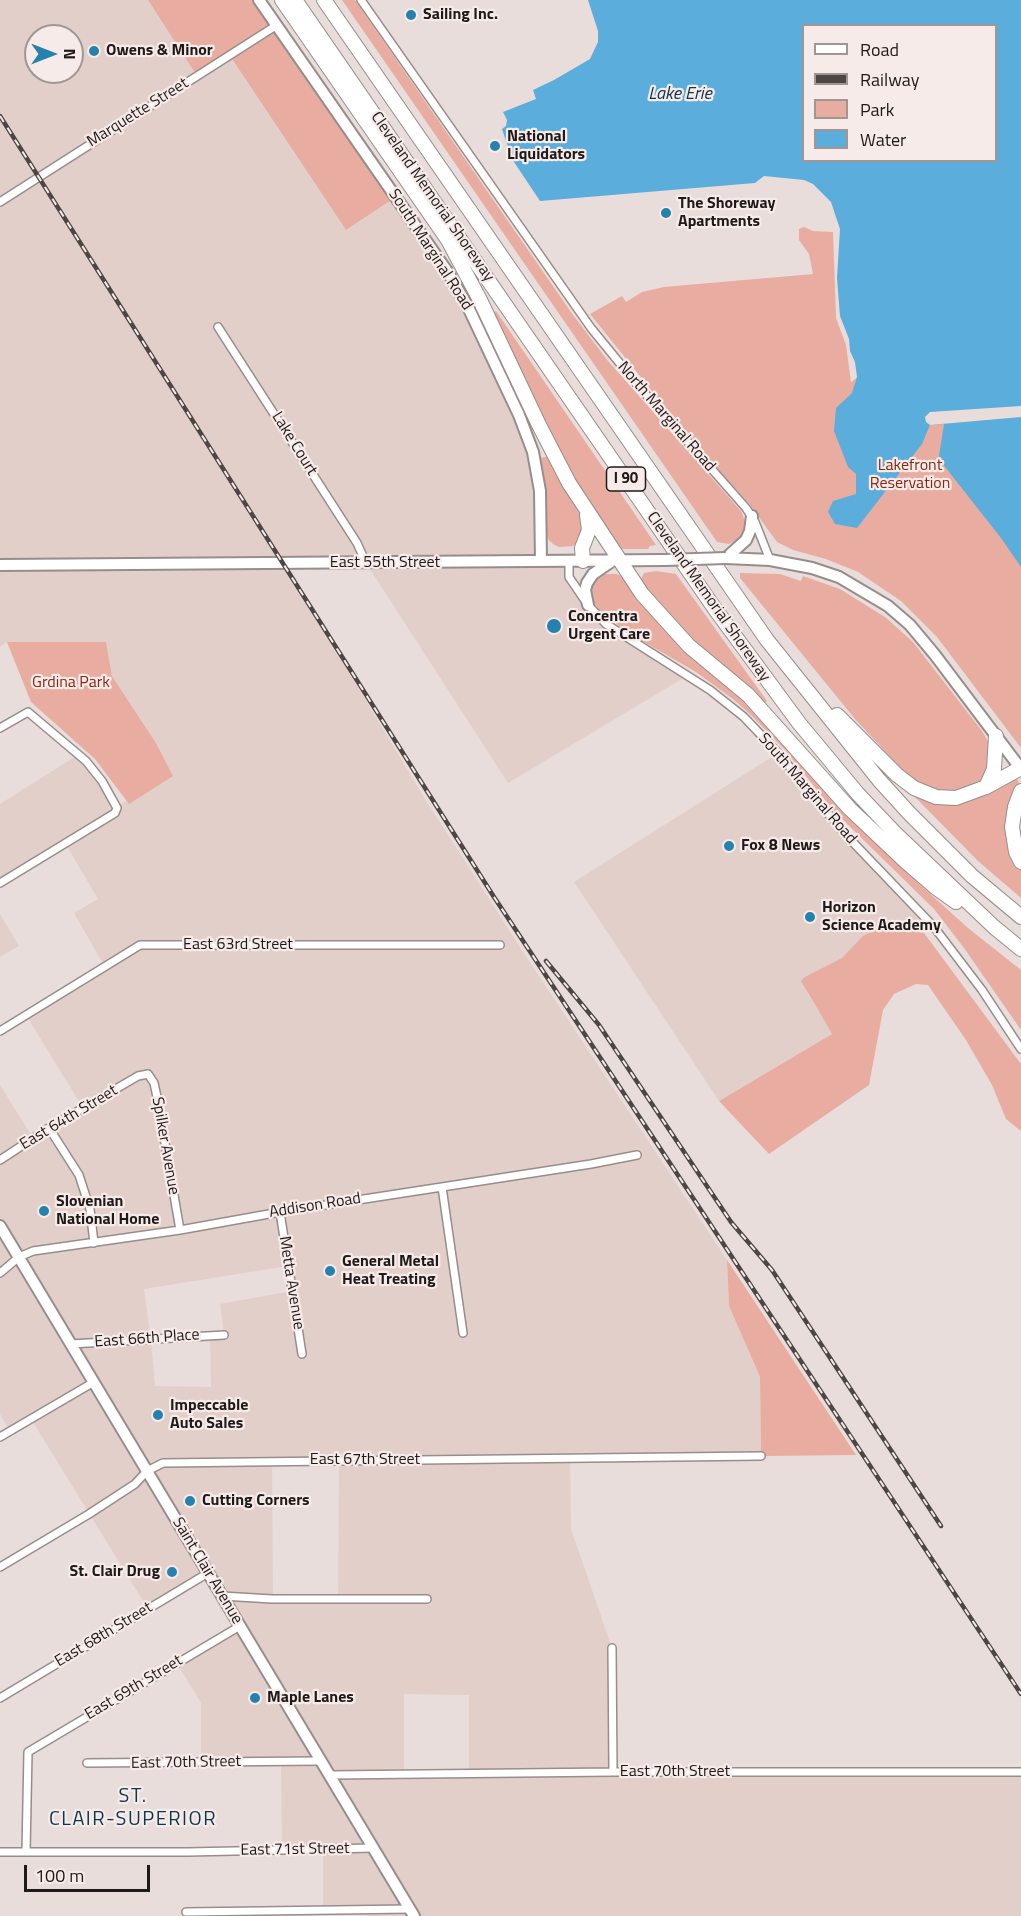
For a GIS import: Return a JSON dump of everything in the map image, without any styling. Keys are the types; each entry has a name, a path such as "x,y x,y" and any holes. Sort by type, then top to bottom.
{"highway":[{"path":"282,0 457,255 544,435 616,561 669,626 688,646 748,695 850,809 935,887 994,927"},
{"name":"Cleveland Memorial Shoreway","path":"296,0 715,609 799,723 858,794 895,833 994,927 1021,949"},
{"name":"Cleveland Memorial Shoreway","path":"324,0 767,640 879,780 909,813 972,876 1021,917"},
{"path":"576,561 589,530 585,510"},
{"path":"791,670 897,775 914,788 936,797 967,795 1021,769"},
{"path":"986,787 994,770 996,736"},
{"path":"1021,791 1015,807 1016,852 1021,862"}],"main road":[{"name":"South Marginal Road","path":"259,0 449,274 469,309 519,415 533,452 539,485 541,561"},
{"path":"731,558 746,540 752,516"},
{"name":"East 55th Street","path":"0,565 616,561 731,558 770,560"},
{"path":"770,560 812,568 839,577 899,614 935,655 1021,769"},
{"path":"588,605 585,590 587,583 593,574 616,561"},
{"name":"Saint Clair Avenue","path":"0,1226 412,1912"}],"street":[{"name":"North Marginal Road","path":"361,0 584,319 634,381 752,516 770,560"},
{"name":"Marquette Street","path":"0,202 277,26"},
{"name":"Lake Court","path":"218,327 357,543 366,563"},
{"name":"South Marginal Road","path":"576,561 569,577 588,605 610,628 710,690 744,717 778,753 845,834 934,927 982,990 1021,1049"},
{"path":"0,728 28,712 92,767 117,808 115,813 0,882"},
{"name":"East 63rd Street","path":"0,1031 140,945 500,945"},
{"name":"Spilker Avenue","path":"138,1076 148,1074 154,1083 180,1230"},
{"name":"East 64th Street","path":"0,1160 49,1128 138,1076"},
{"path":"49,1128 79,1175 90,1209 94,1243"},
{"name":"Addison Road","path":"0,1273 19,1257 33,1251 180,1230 637,1155"},
{"path":"442,1187 463,1333"},
{"name":"Metta Avenue","path":"280,1212 302,1354"},
{"name":"East 66th Place","path":"71,1344 224,1335"},
{"path":"0,1437 94,1382"},
{"name":"East 67th Street","path":"0,1567 89,1514 135,1484 147,1471 163,1462 761,1456"},
{"name":"East 68th Street","path":"0,1698 208,1573"},
{"path":"222,1596 273,1599 427,1599"},
{"name":"East 69th Street","path":"26,1852 28,1752 240,1626"},
{"path":"612,1648 613,1772"},
{"name":"East 70th Street","path":"87,1763 321,1761"},
{"name":"East 70th Street","path":"330,1775 1021,1772"},
{"name":"East 71st Street","path":"0,1852 188,1852 373,1848"},
{"path":"186,1912 412,1912"}],"shaded area":[{"path":"0,0 148,0 197,76 229,55 346,230 396,197 449,274 533,452 541,561 569,561 569,577 598,616 687,676 508,783 366,563 284,564 425,799 525,955 727,1260 729,1306 760,1377 761,1456 570,1458 571,1529 612,1648 613,1771 1021,1772 1021,1916 367,1916 367,1910 323,1910 323,1849 282,1850 281,1762 201,1762 201,1703 177,1663 240,1625 209,1573 148,1609 31,1419 10,1431 0,1414 0,1085 33,1138 83,1108 26,1015 105,967 74,913 98,899 65,843 0,883 0,804 79,754 117,806 173,776 156,743 112,676 106,642 7,642 0,647","holes":["288,1266 292,1291 220,1304 224,1334 210,1336 211,1387 155,1386 144,1289","339,1460 338,1599 273,1598 272,1461","404,1694 469,1695 469,1773 404,1774"]},
{"path":"778,753 845,834 923,916 806,991 832,1034 719,1101 574,882"},
{"path":"0,914 19,946 0,957"}],"green space":[{"path":"148,0 259,0 396,197 346,230 230,56 197,76"},
{"path":"342,0 355,0 573,315 608,361 741,511 745,521 739,539 729,544 717,542"},
{"name":"Lakefront Reservation","path":"804,227 813,231 833,232 836,318 846,345 851,382 940,316 1021,310 1021,748 937,637 901,601 858,572 826,559 793,550 777,542 750,505 686,433 590,314 622,296 626,302 642,292 664,287 813,274 809,254 799,240 799,229"},
{"path":"496,311 656,545 648,549 619,549 579,493 492,314"},
{"path":"549,456 585,525 580,540 573,546 559,547 546,537 544,477 540,458"},
{"path":"656,571 676,574 767,701 763,705 687,639 640,581 644,573"},
{"path":"740,573 780,574 801,581 803,576 840,589 885,617 913,642 982,731 991,747 991,765 981,784 972,789 949,793 916,782 907,775 855,719 740,578"},
{"path":"617,574 626,580 666,632 740,697 855,821 907,873 968,928 1021,970 1021,1030 934,909 834,811 785,750 751,715 696,672 606,617 595,605 590,586 599,575"},
{"name":"Grdina Park","path":"7,642 106,642 112,676 156,743 173,776 129,804 95,759 31,702"},
{"path":"1015,777 1019,782 1014,791 1013,856 1021,870 1021,898 978,861 911,793 937,802"},
{"path":"899,929 924,933 1021,1064 1021,1131 1006,1119 992,1085 966,1040 928,985 916,984 894,994 883,1010 869,1085 769,1154 719,1101 832,1034 801,981 805,977 842,958 863,936 875,930"},
{"path":"727,1260 856,1455 761,1456 760,1377 729,1306"}],"water":[{"name":"Lake Erie","path":"588,0 1021,0 1021,567 942,463 939,456 944,424 930,425 922,444 857,528 835,524 828,512 833,501 856,494 856,474 848,467 834,431 836,408 852,393 857,377 849,339 840,316 837,278 840,229 831,202 813,184 804,180 764,176 755,183 540,201 512,159 502,129 506,126 507,120 503,112 536,99 533,90 590,59 598,42 598,31"}],"pier":[{"path":"1021,406 1021,417 930,425 926,422 925,417 930,412"}],"railway":[{"path":"0,116 494,897 1021,1694"},
{"path":"546,961 599,1025 731,1222 772,1270 941,1526"}],"place":[{"name":"Sailing Inc.","path":"411,15"},
{"name":"Owens & Minor","path":"94,51"},
{"name":"National Liquidators","path":"495,146"},
{"name":"The Shoreway Apartments","path":"666,213"},
{"name":"Concentra Urgent Care","path":"554,626"},
{"name":"Fox 8 News","path":"729,846"},
{"name":"Horizon Science Academy","path":"810,917"},
{"name":"Slovenian National Home","path":"44,1211"},
{"name":"General Metal Heat Treating","path":"330,1271"},
{"name":"Impeccable Auto Sales","path":"158,1415"},
{"name":"Cutting Corners","path":"190,1501"},
{"name":"St. Clair Drug","path":"172,1572"},
{"name":"Maple Lanes","path":"255,1698"}],"district":[{"name":"ST. CLAIR-SUPERIOR","path":"133,1808"}]}
